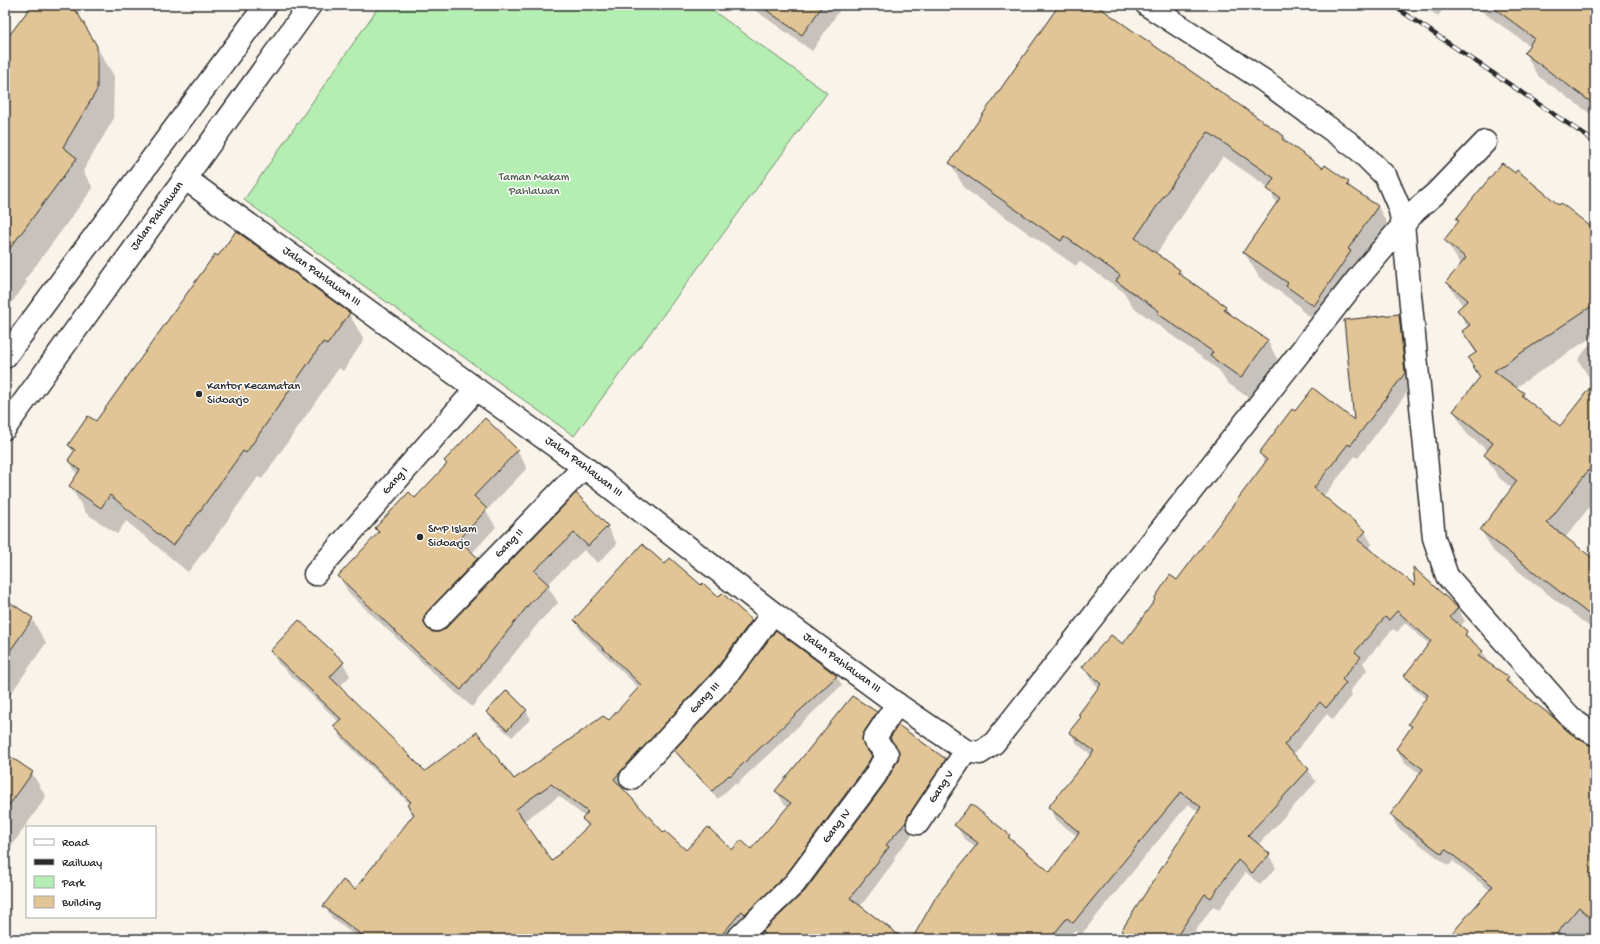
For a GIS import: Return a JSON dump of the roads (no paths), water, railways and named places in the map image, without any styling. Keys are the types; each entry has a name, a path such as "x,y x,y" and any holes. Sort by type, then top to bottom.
{"street":[{"path":"5,357 266,5"},
{"name":"Jalan Pahlawan","path":"5,428 310,5"},
{"path":"1147,5 1263,80 1359,150 1386,177 1399,208 1409,218 1434,538 1446,576 1568,715 1578,725 1595,734"},
{"name":"Gang V","path":"918,823 973,752 994,743 1358,278 1394,239 1409,218 1486,142"},
{"name":"Jalan Pahlawan III","path":"186,179 584,467 774,613 897,704 973,752"},
{"name":"Gang I","path":"315,574 476,389"},
{"name":"Gang II","path":"436,620 584,467"},
{"name":"Gang III","path":"631,778 728,674 774,613"},
{"name":"Gang IV","path":"737,939 795,883 875,776 887,754 874,739 897,704"}],"railway":[{"path":"1392,5 1595,142"}],"place":[{"name":"Kantor Kecamatan Sidoarjo","path":"199,394"},
{"name":"SMP Islam Sidoarjo","path":"420,537"}],"park label":[{"name":"Taman Makam Pahlawan","path":"534,185"}]}
